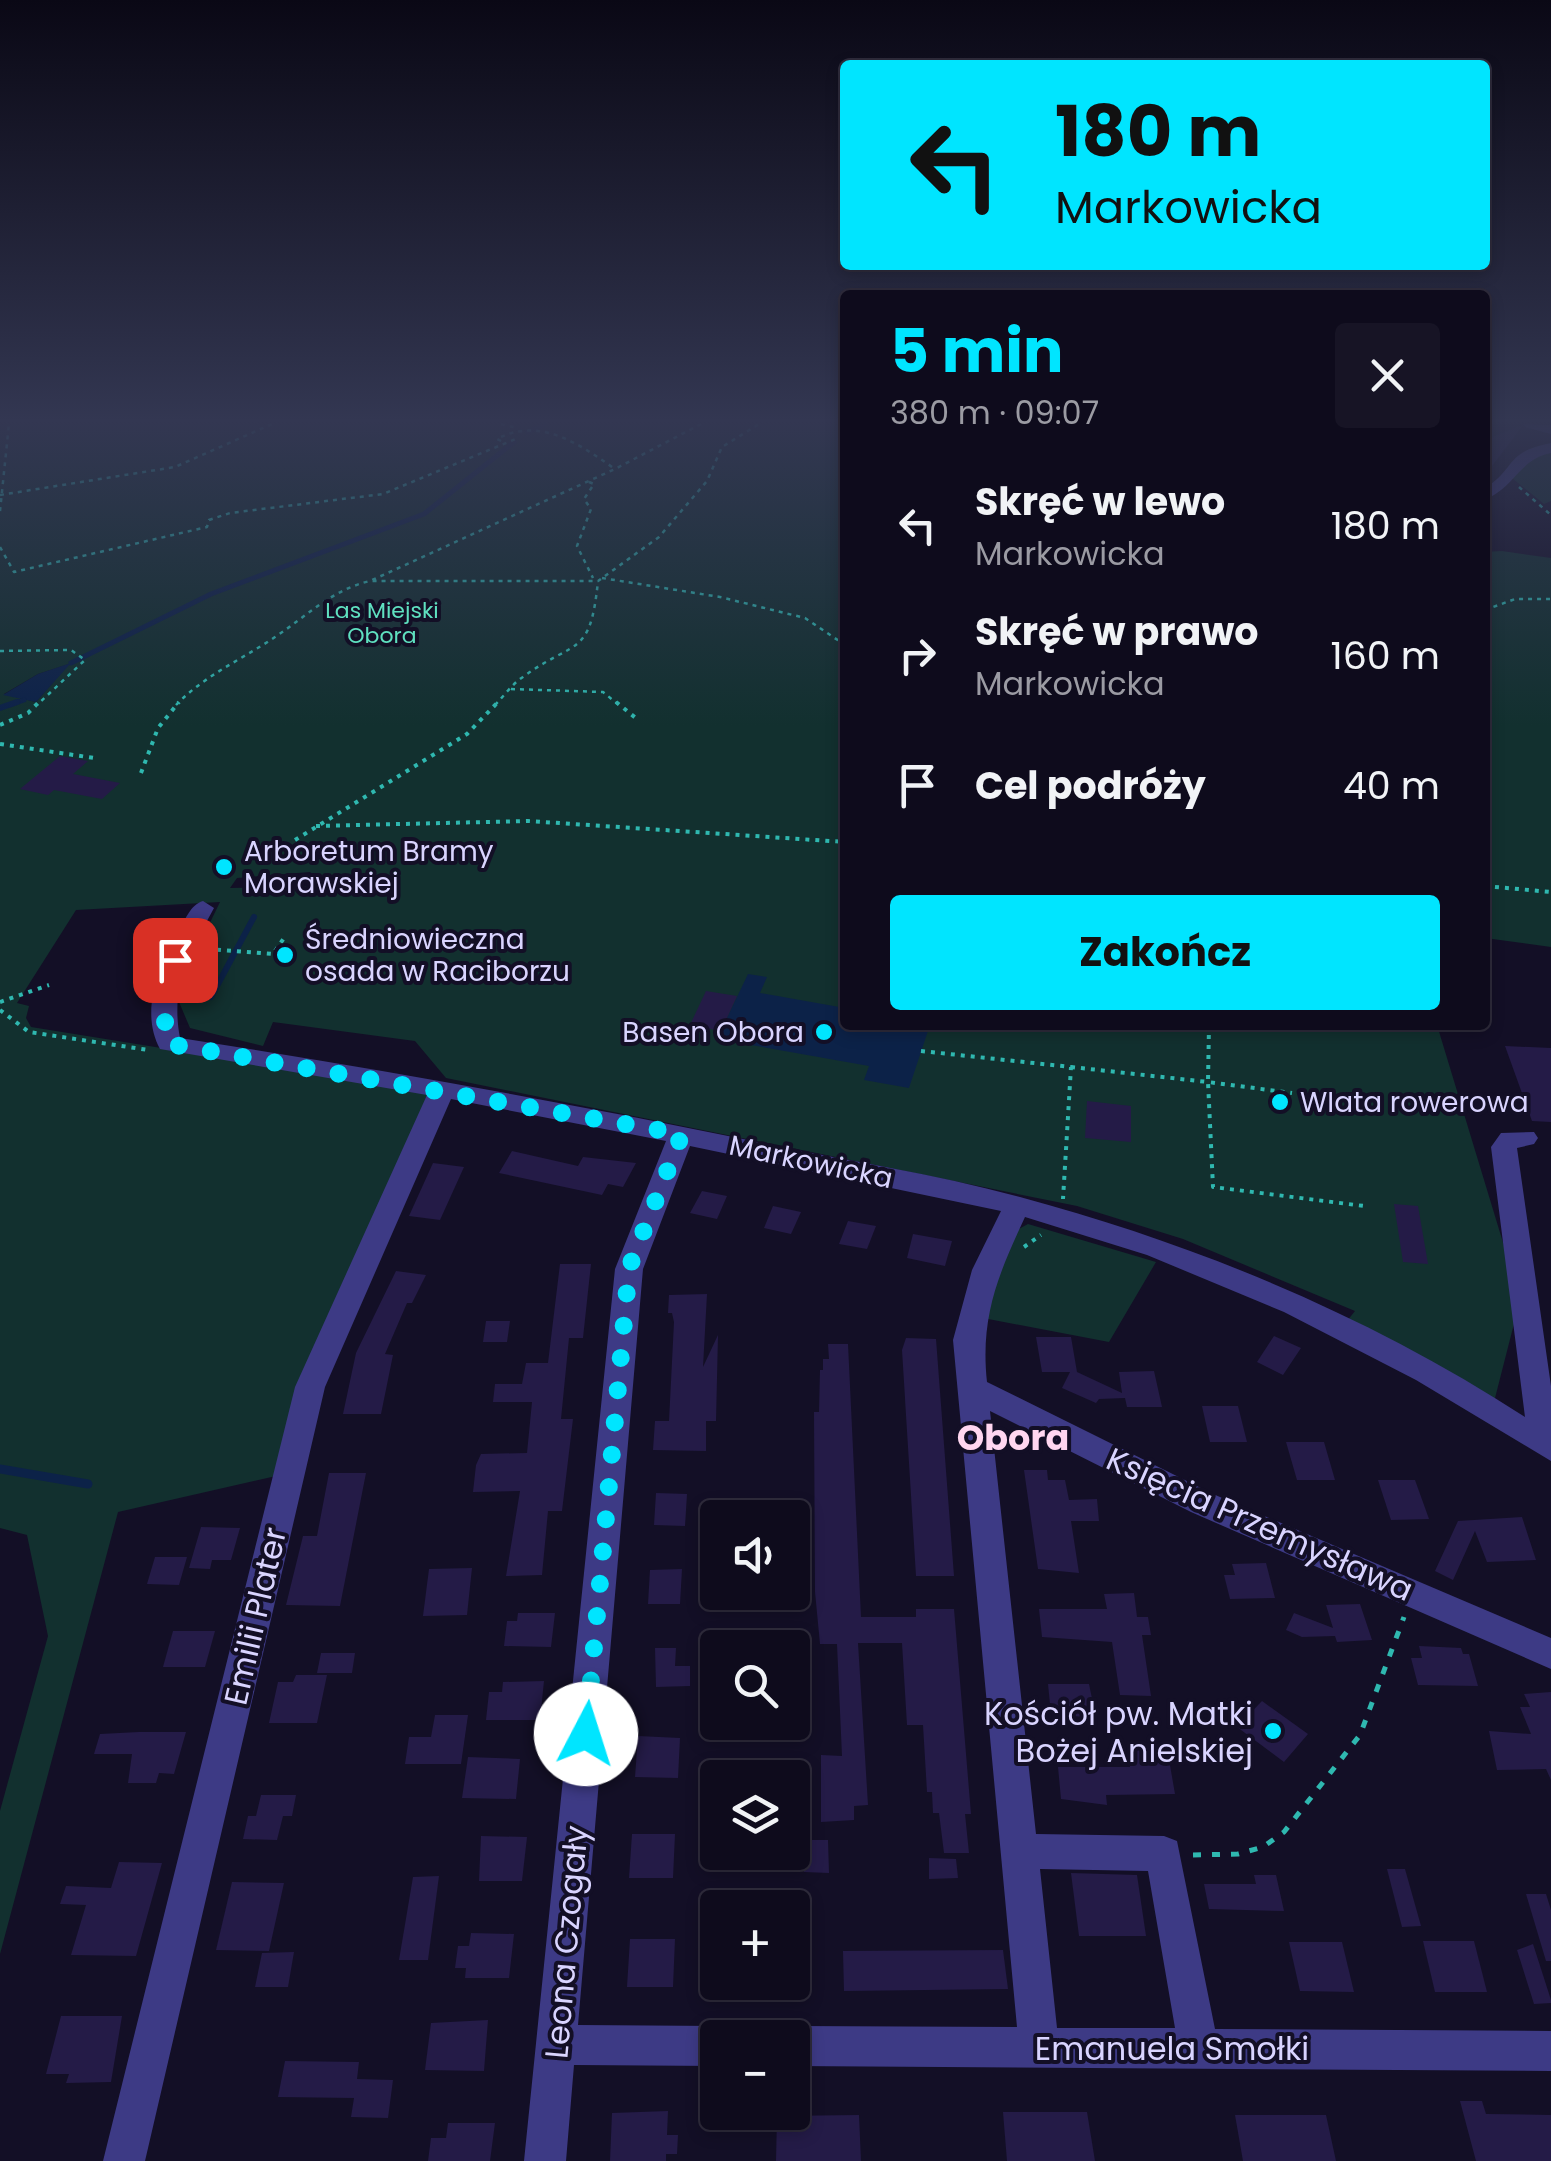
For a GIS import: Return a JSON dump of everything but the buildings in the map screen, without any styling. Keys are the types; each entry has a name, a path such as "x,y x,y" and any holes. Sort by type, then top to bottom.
{"street":[{"name":"Markowicka","path":"203,908 164,981 161,999 169,1044 682,1134 1017,1206 1160,1250 1296,1306 1474,1400 1548,1447"},
{"name":"Emilii Plater","path":"124,2161 310,1387 442,1090"},
{"name":"Leona Czogały","path":"545,2161 629,1268 682,1134"},
{"path":"1525,1138 1510,1139 1504,1147 1548,1447"},
{"path":"1017,1206 989,1264 968,1340 1040,2047"},
{"name":"Księcia Przemysława","path":"972,1388 1202,1503 1551,1654"},
{"path":"1020,1852 1164,1854 1198,2048"},
{"path":"556,2045 700,2046"},
{"name":"Emanuela Smołki","path":"810,2046 1551,2051"}],"path":[{"path":"0,547 14,572 180,535 208,525"},
{"path":"141,772 148,738 181,698 208,675 264,644 340,589 370,582 495,525"},
{"path":"582,525 575,538 578,560 593,574 589,580"},
{"path":"295,840 466,734 522,677 566,656 586,639 594,620 600,579 669,525"},
{"path":"370,582 600,579 720,597 805,618 840,642"},
{"path":"1490,608 1514,599 1551,598"},
{"path":"0,651 71,650 85,660 52,695 28,713 0,725"},
{"path":"511,690 604,692 637,718"},
{"path":"0,744 94,758"},
{"path":"316,826 528,821 840,842"},
{"path":"1490,886 1551,892"},
{"path":"193,948 273,954 284,938"},
{"path":"0,1002 49,985"},
{"path":"0,1010 29,1032 157,1052"},
{"path":"1208,1030 1213,1188 1364,1206"},
{"path":"922,1051 1292,1093"},
{"path":"989,1264 1002,1261 1046,1232 1058,1218 1066,1187 1071,1067"},
{"path":"1164,1854 1238,1854 1264,1847 1284,1832 1360,1735 1413,1593"}],"green space":[{"name":"Las Miejski Obora","path":"0,525 840,525 840,1030 1439,1030 1515,1282 1518,1308 1494,1402 1347,1321 1355,1311 1183,1239 1077,1206 446,1078 415,1041 273,1022 263,1046 190,1028 179,1002 181,982 192,980 194,970 187,970 220,902 76,910 17,1003 29,1006 26,1018 31,1027 434,1092 276,1476 118,1512 0,1954 0,1811 48,1636 27,1535 0,1528","holes":["69,664 36,702 4,694 38,674","310,872 326,886 230,888 237,878"]},
{"path":"1490,552 1551,558 1551,947 1490,939"},
{"path":"1028,1224 1156,1262 1109,1342 983,1318 1013,1232"}],"water":[{"path":"71,663 36,702 3,695 38,674"},
{"name":"Basen Obora","path":"748,974 767,977 760,993 840,1007 840,1030 928,1030 909,1088 864,1080 869,1066 717,1039"}],"waterway":[{"path":"71,663 211,594 395,525"},
{"path":"10,705 24,700"},
{"path":"0,708 17,702"},
{"path":"211,997 254,917"},
{"path":"0,1469 88,1484"}],"place":[{"name":"Arboretum Bramy Morawskiej","path":"224,867"},
{"name":"Średniowieczna osada w Raciborzu","path":"285,955"},
{"name":"Basen Obora","path":"824,1032"},
{"name":"WIata rowerowa","path":"1280,1102"},
{"name":"Kościół pw. Matki Bożej Anielskiej","path":"1273,1731"}],"district":[{"name":"Obora","path":"1013,1437"}],"route":[{"path":"175,960 164,981 161,999 169,1044 682,1134 629,1268 586,1734"}]}
